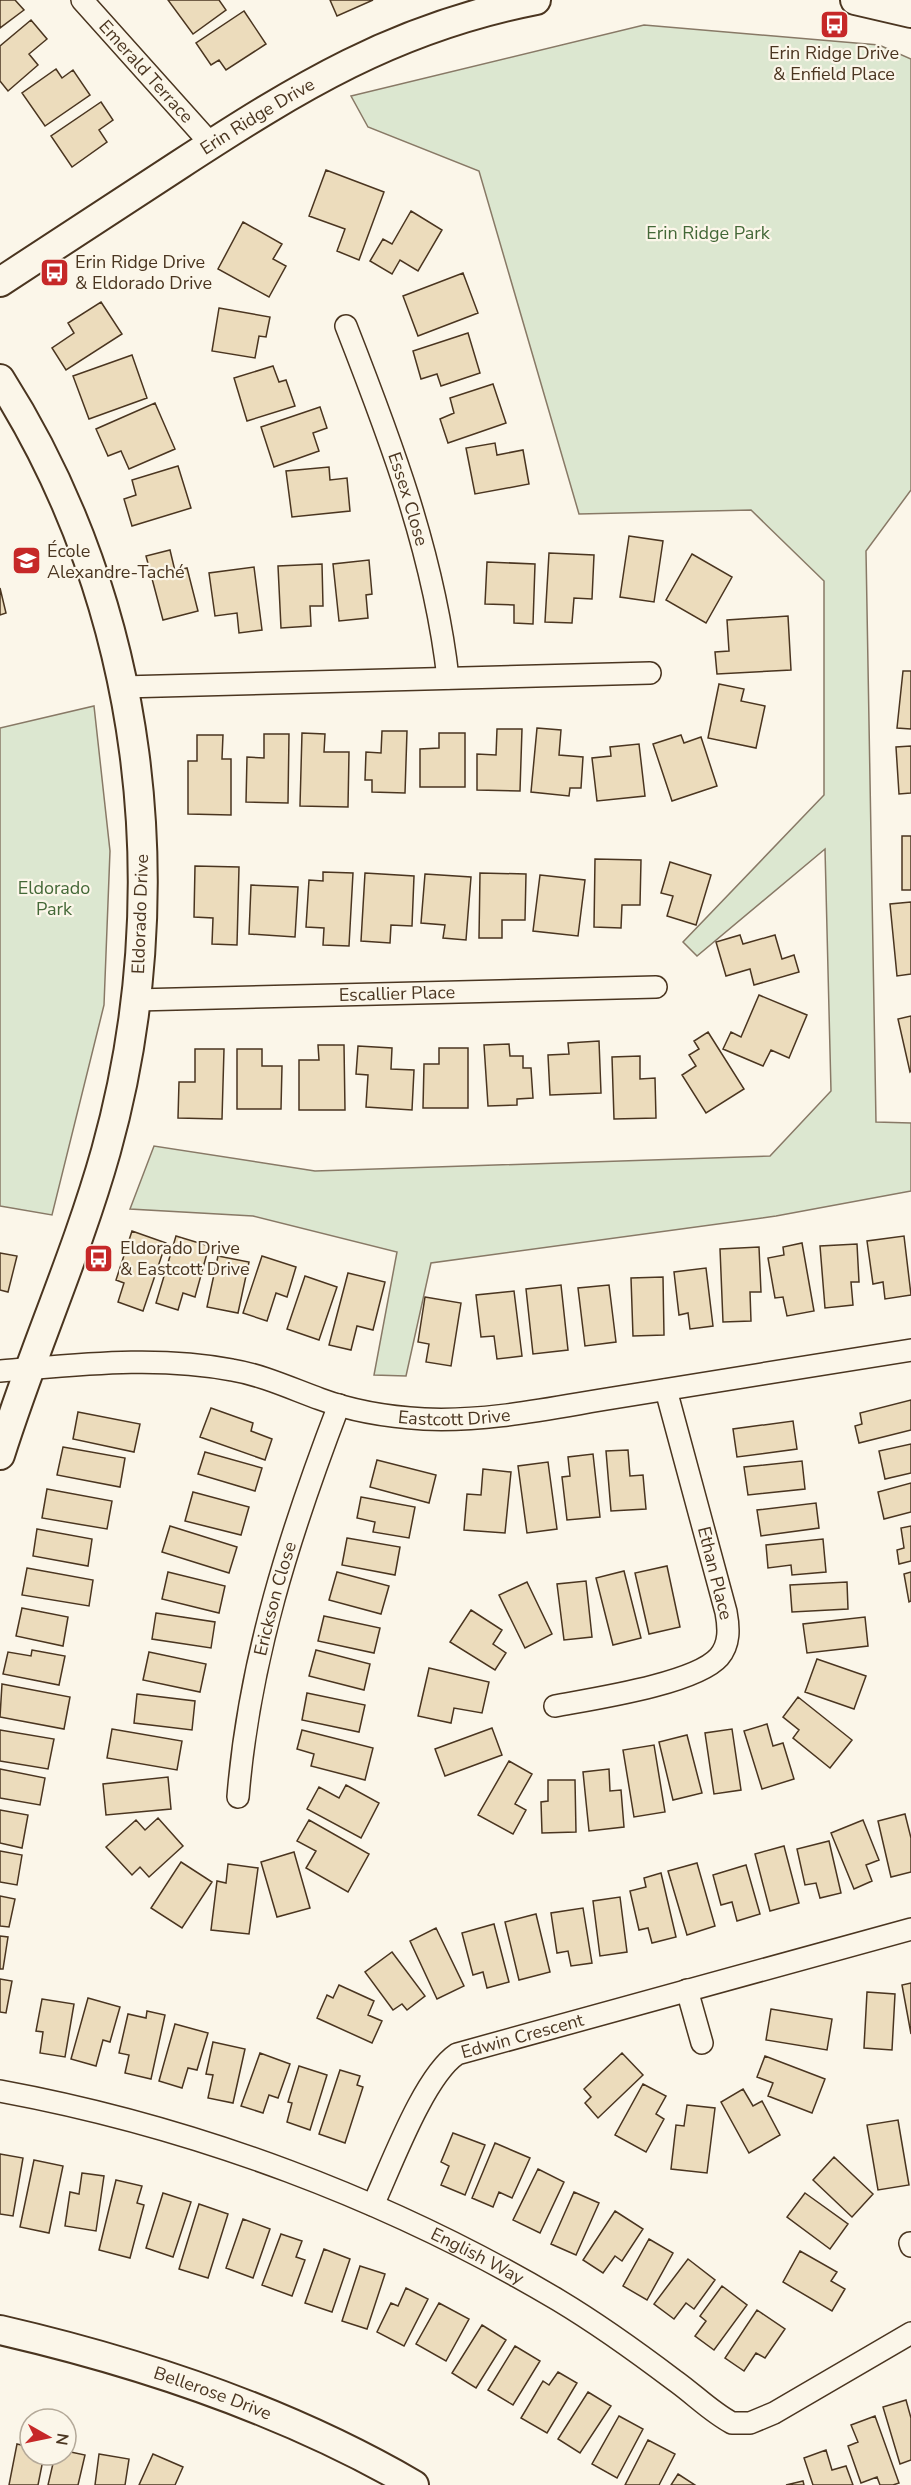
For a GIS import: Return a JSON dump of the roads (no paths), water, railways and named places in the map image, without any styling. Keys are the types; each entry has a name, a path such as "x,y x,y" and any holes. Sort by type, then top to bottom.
{"street":[{"name":"Emerald Terrace","path":"82,0 212,144"},
{"name":"Erin Ridge Drive","path":"0,282 212,144 332,70 472,7 536,0"},
{"path":"855,0 911,13"},
{"name":"Essex Close","path":"346,326 396,458 423,544 442,630 448,678"},
{"name":"Eldorado Drive","path":"0,379 49,462 82,540 105,606 123,687 137,780 143,867 143,923 136,1000 125,1072 106,1151 78,1238 14,1370 0,1455"},
{"path":"123,687 650,673"},
{"name":"Escallier Place","path":"136,1000 656,987"},
{"name":"Eastcott Drive","path":"14,1370 152,1363 211,1366 263,1377 339,1405 396,1417 448,1420 496,1416 911,1350"},
{"name":"Ethan Place","path":"555,1706 612,1695 693,1674 712,1663 726,1643 726,1612 666,1390"},
{"name":"Erickson Close","path":"238,1797 243,1738 268,1614 292,1532 339,1405"},
{"name":"Edwin Crescent","path":"373,2205 430,2083 448,2061 468,2051 911,1929"},
{"path":"687,1990 702,2043"},
{"name":"English Way","path":"0,2091 72,2107 191,2139 299,2176 373,2205 473,2253 561,2302 732,2423 750,2424 774,2413 911,2333"},
{"name":"Bellerose Drive","path":"0,2330 71,2346 196,2387 297,2427 414,2485"}],"place":[{"name":"Erin Ridge Drive & Enfield Place","path":"834,24"},
{"name":"Erin Ridge Drive & Eldorado Drive","path":"54,272"},
{"name":"École Alexandre-Taché","path":"26,561"},
{"name":"Eldorado Drive & Eastcott Drive","path":"99,1258"}],"park label":[{"name":"Erin Ridge Park","path":"708,233"},
{"name":"Eldorado Park","path":"54,898"}]}
